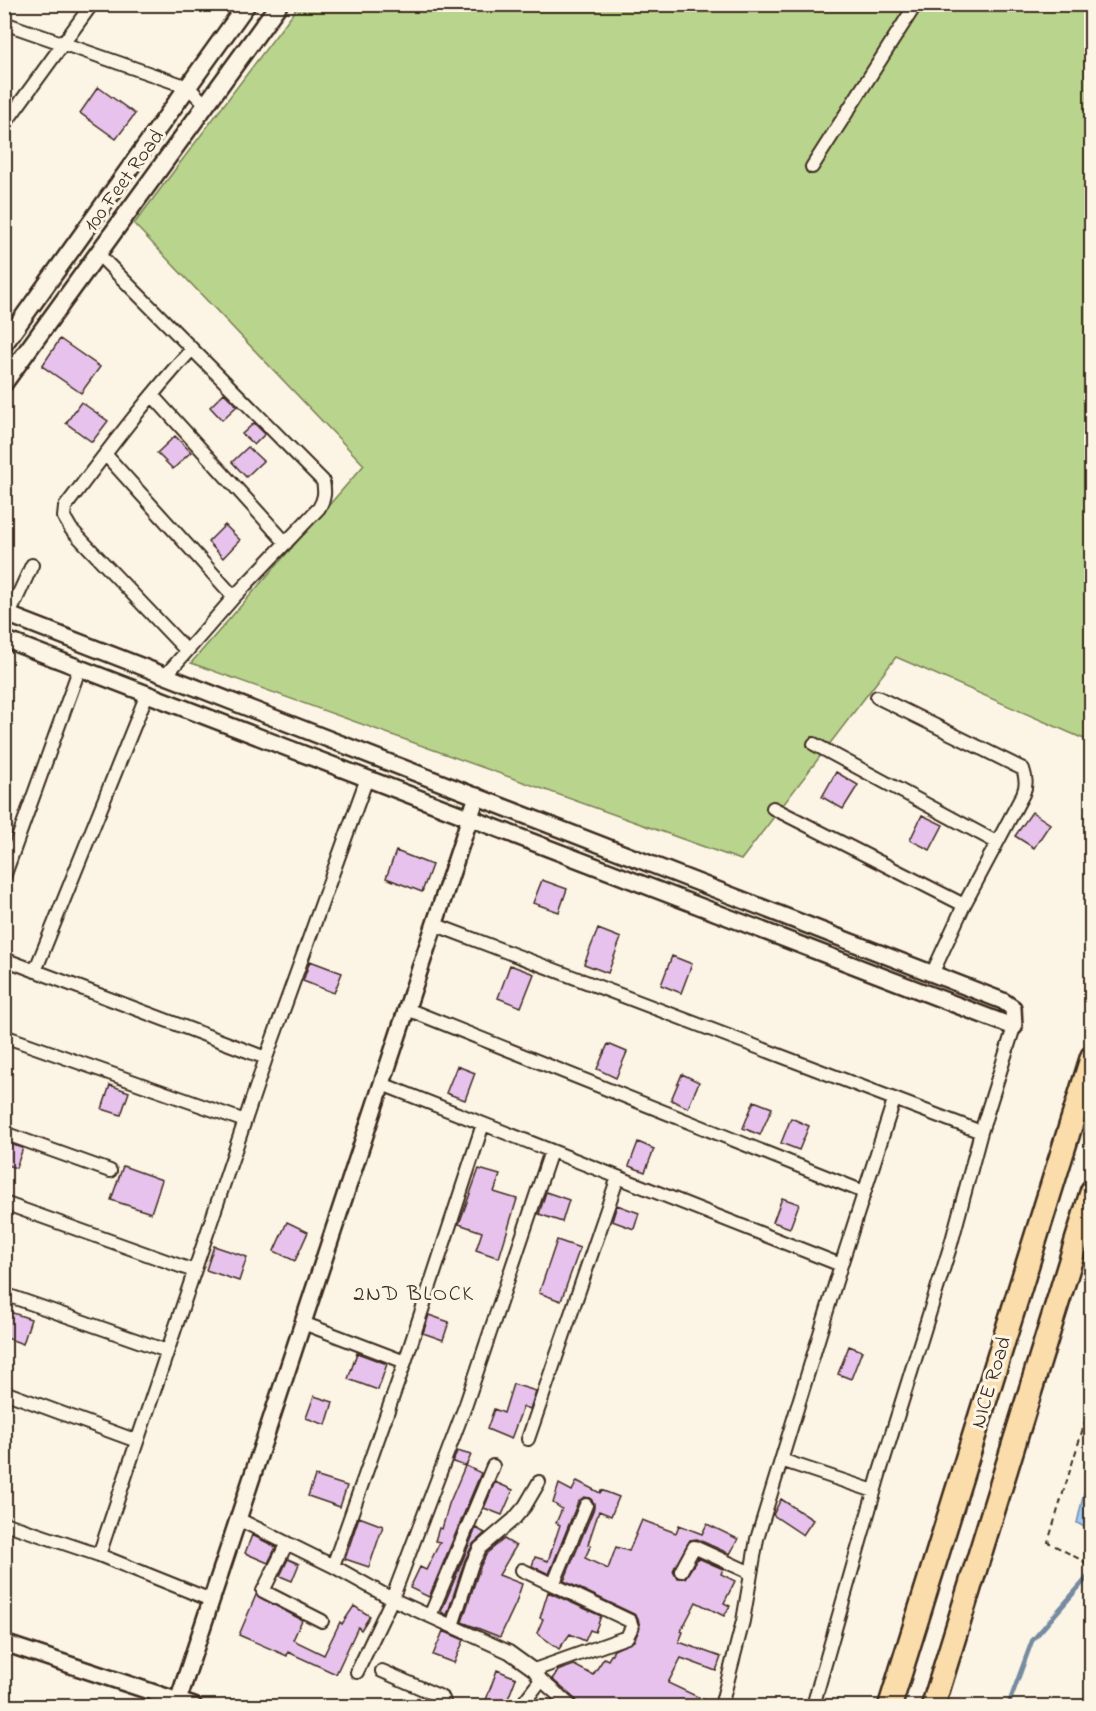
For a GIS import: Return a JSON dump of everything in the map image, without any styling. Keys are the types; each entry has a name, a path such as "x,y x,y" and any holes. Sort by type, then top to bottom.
{"highway":[{"name":"NICE Road","path":"890,1707 1092,1057"},
{"name":"NICE Road","path":"933,1707 1092,1191"}],"main road":[{"name":"100 Feet Road","path":"4,344 247,4"},
{"name":"100 Feet Road","path":"4,383 279,4"}],"street":[{"path":"4,125 10,108 64,44 92,4"},
{"path":"812,167 916,4"},
{"path":"4,23 188,87 206,105"},
{"path":"98,253 323,481 325,494 323,501 186,650 166,675"},
{"path":"186,650 71,529 64,517 65,507 105,454 192,349"},
{"path":"152,395 286,543"},
{"path":"105,454 234,597"},
{"path":"32,565 7,614 1003,1001 1012,1008 1014,1027 981,1132 951,1244 874,1491 813,1707"},
{"path":"4,639 1014,1027"},
{"path":"4,877 80,667"},
{"path":"35,971 147,694"},
{"path":"877,697 1023,769 1026,781 1025,789 964,905 932,974"},
{"path":"814,744 996,842"},
{"path":"99,1555 266,1058 367,778"},
{"path":"178,1701 477,796"},
{"path":"773,808 964,905"},
{"path":"435,925 981,1132"},
{"path":"4,959 266,1058"},
{"path":"407,1009 864,1192"},
{"path":"4,1036 245,1121"},
{"path":"382,1084 841,1265"},
{"path":"721,1707 743,1621 757,1539 894,1100"},
{"path":"333,1566 405,1362 483,1124"},
{"path":"4,1133 110,1171"},
{"path":"357,1672 392,1599 466,1404 551,1151"},
{"path":"528,1439 618,1177"},
{"path":"4,1203 195,1271"},
{"path":"4,1294 167,1351"},
{"path":"303,1323 405,1362"},
{"path":"4,1392 137,1441"},
{"path":"781,1460 874,1491"},
{"path":"430,1616 493,1466"},
{"path":"452,1626 472,1564 480,1548 514,1519 525,1506 539,1482"},
{"path":"553,1585 586,1505"},
{"path":"238,1519 333,1566 392,1599 509,1652 538,1675 571,1707"},
{"path":"4,1523 99,1555 212,1600"},
{"path":"287,1544 263,1591 322,1621"},
{"path":"681,1571 694,1547 751,1574"},
{"path":"521,1707 538,1675 627,1637 632,1626 630,1621 522,1570"},
{"path":"4,1643 194,1707"},
{"path":"382,1671 439,1696 445,1703 445,1707"}],"path":[{"path":"1090,1565 1048,1542 1092,1399"}],"green space":[{"path":"299,5 1091,5 1091,742 896,657 741,860 191,663 364,465 134,224"}],"water":[{"path":"1091,1462 1092,1531 1077,1523"}],"building":[{"path":"98,87 135,114 116,139 80,113"},
{"path":"60,339 100,367 81,393 42,366"},
{"path":"224,393 237,406 222,420 210,407"},
{"path":"81,402 108,421 92,442 66,423"},
{"path":"254,423 265,434 254,445 242,434"},
{"path":"175,436 191,452 173,469 157,453"},
{"path":"248,447 263,461 246,477 232,462"},
{"path":"225,525 240,540 223,558 208,542"},
{"path":"836,772 858,785 843,809 822,797"},
{"path":"1032,812 1050,824 1034,848 1015,836"},
{"path":"922,815 943,825 930,850 910,840"},
{"path":"396,851 432,865 422,892 386,878"},
{"path":"542,880 567,889 559,912 533,903"},
{"path":"598,929 621,938 608,973 584,964"},
{"path":"672,956 692,964 681,993 661,985"},
{"path":"310,961 342,973 334,993 303,981"},
{"path":"510,965 534,974 521,1007 498,998"},
{"path":"608,1044 627,1052 616,1078 597,1069"},
{"path":"457,1066 475,1073 465,1100 446,1093"},
{"path":"682,1074 699,1082 688,1108 671,1100"},
{"path":"110,1085 129,1092 121,1115 102,1109"},
{"path":"754,1101 772,1108 760,1135 743,1128"},
{"path":"791,1118 809,1126 799,1150 781,1143"},
{"path":"638,1142 654,1149 645,1172 629,1166"},
{"path":"6,1143 23,1148 16,1168 4,1164"},
{"path":"123,1166 162,1180 151,1213 111,1200"},
{"path":"479,1169 500,1175 494,1192 517,1199 499,1258 476,1250 482,1232 459,1224"},
{"path":"546,1192 569,1200 562,1222 539,1214"},
{"path":"782,1198 799,1204 790,1228 773,1222"},
{"path":"617,1205 639,1213 634,1229 612,1221"},
{"path":"287,1222 308,1232 295,1261 274,1251"},
{"path":"557,1240 580,1248 561,1301 539,1293"},
{"path":"214,1246 247,1257 239,1281 206,1270"},
{"path":"4,1310 31,1319 23,1344 4,1337"},
{"path":"429,1315 449,1322 443,1340 423,1333"},
{"path":"849,1346 862,1351 851,1379 838,1374"},
{"path":"357,1353 387,1364 378,1390 348,1379"},
{"path":"513,1384 536,1391 530,1409 523,1407 511,1439 487,1429 494,1409 504,1413"},
{"path":"314,1396 333,1402 326,1425 306,1418"},
{"path":"457,1451 471,1455 466,1466 481,1473 429,1597 410,1588 420,1567 426,1570 440,1542 435,1541 439,1528 442,1529 449,1504 465,1466 453,1462"},
{"path":"315,1476 347,1486 340,1507 308,1496"},
{"path":"577,1481 600,1493 601,1490 619,1497 611,1516 599,1511 588,1544 591,1545 585,1558 608,1569 616,1547 629,1551 642,1520 676,1533 679,1525 702,1534 707,1524 738,1539 730,1554 697,1539 690,1540 673,1571 677,1578 685,1578 698,1558 723,1569 721,1574 735,1581 724,1603 730,1606 724,1616 696,1602 681,1631 683,1632 679,1642 721,1657 716,1671 681,1658 668,1683 713,1704 713,1707 633,1707 619,1700 617,1707 579,1707 576,1700 552,1679 557,1671 574,1665 593,1675 604,1658 608,1660 614,1650 634,1641 640,1628 638,1618 634,1614 564,1581 594,1508 594,1503 590,1498 584,1497 578,1502 549,1574 532,1566 535,1557 548,1561 560,1525 556,1523 562,1509 553,1503 559,1484 572,1491"},
{"path":"495,1482 513,1490 502,1515 484,1508"},
{"path":"781,1499 813,1520 803,1535 773,1515"},
{"path":"359,1517 383,1526 369,1567 345,1559"},
{"path":"476,1528 485,1533 473,1544 465,1560 447,1615 441,1612"},
{"path":"252,1535 276,1547 268,1563 245,1553"},
{"path":"504,1539 516,1546 499,1575 522,1584 500,1637 462,1622 480,1567 487,1553"},
{"path":"288,1559 299,1564 292,1581 280,1576"},
{"path":"548,1592 601,1616 595,1632 590,1630 585,1641 570,1634 559,1649 537,1633 543,1619 540,1618"},
{"path":"256,1595 302,1620 293,1640 324,1655 340,1622 342,1624 354,1606 370,1616 361,1630 358,1627 336,1674 288,1652 287,1656 239,1635"},
{"path":"443,1631 464,1640 454,1663 433,1655"},
{"path":"497,1670 516,1678 505,1707 486,1700"}],"waterway":[{"path":"1008,1706 1032,1641 1092,1572"}],"district":[{"name":"2ND BLOCK","path":"414,1292"}]}
